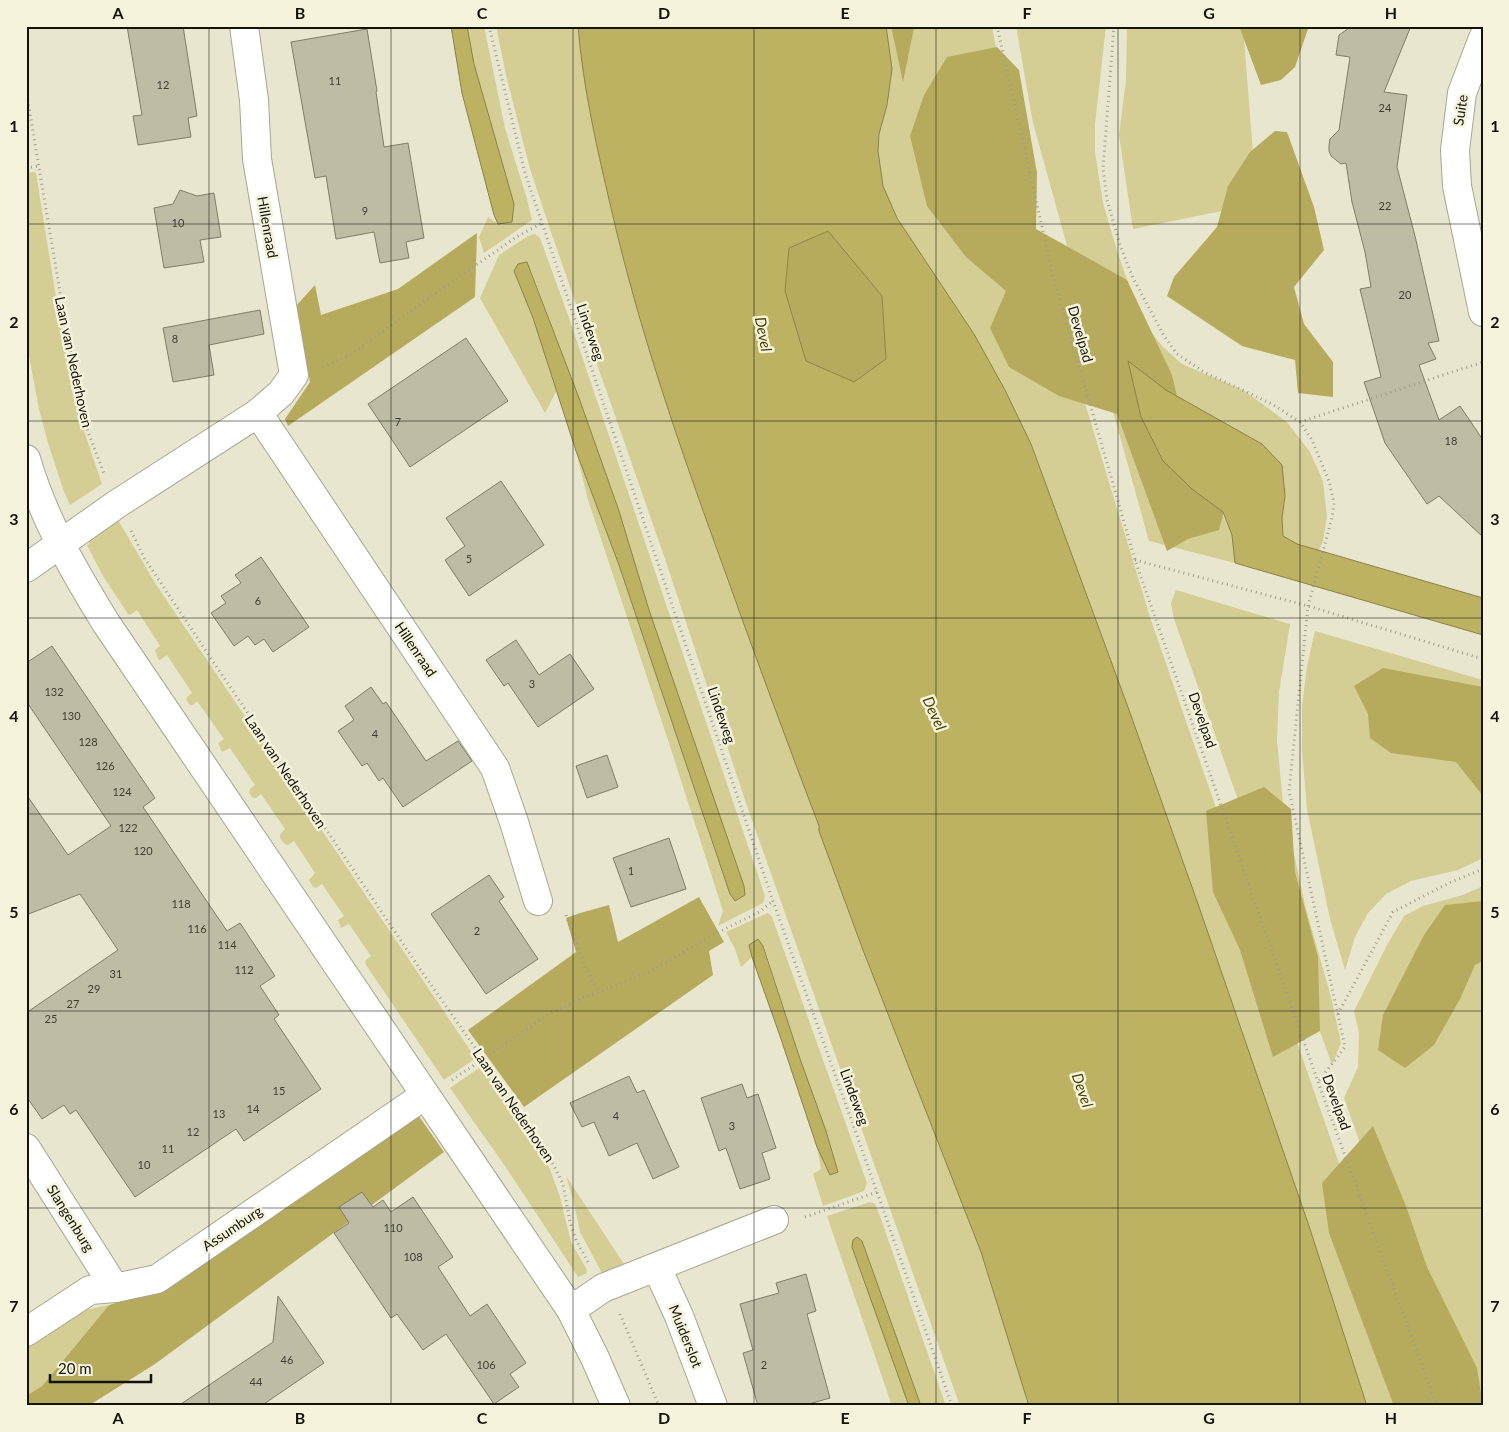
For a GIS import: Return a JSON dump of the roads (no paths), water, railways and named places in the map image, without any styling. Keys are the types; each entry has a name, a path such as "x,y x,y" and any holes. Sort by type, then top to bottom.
{"street":[{"name":"Hillenraad","path":"244,26 254,100 257,159 294,375 281,393 258,413 495,768 538,901"},
{"name":"Suite","path":"1483,38 1462,93 1455,150 1457,186 1483,312"},
{"path":"1457,186 1483,198"},
{"path":"26,568 117,504 258,413"},
{"path":"26,459 45,512 82,584 571,1310 616,1406"},
{"name":"Assumburg","path":"26,1332 90,1290 115,1288 157,1279 426,1095"},
{"name":"Slangenburg","path":"26,1148 115,1288"},
{"path":"571,1310 603,1288 774,1220"},
{"name":"Muiderslot","path":"657,1268 679,1316 713,1406"}],"water":[{"path":"451,26 467,26 474,64 514,204 512,222 498,224 494,215 462,93"},
{"name":"Devel","path":"578,26 886,26 892,69 887,105 879,134 878,151 883,186 897,218 974,334 1005,390 1031,444 1198,904 1309,1226 1367,1406 1029,1406 981,1252 863,950 676,433 647,344 622,254 596,140 580,49","holes":["828,231 882,296 886,359 854,382 806,361 785,291 789,248"]},
{"path":"527,262 579,398 619,511 649,610 744,886 745,895 735,901 730,894 619,565 576,451 533,318 514,271 518,264"},
{"path":"1128,361 1166,390 1262,444 1282,465 1285,496 1282,518 1283,536 1297,544 1483,598 1483,635 1235,563 1232,535 1223,512 1192,489 1163,461 1141,417"},
{"path":"758,939 763,946 826,1131 838,1172 830,1175 817,1147 752,957 749,945"},
{"path":"857,1237 862,1241 921,1406 909,1406 852,1247 853,1240"}]}
